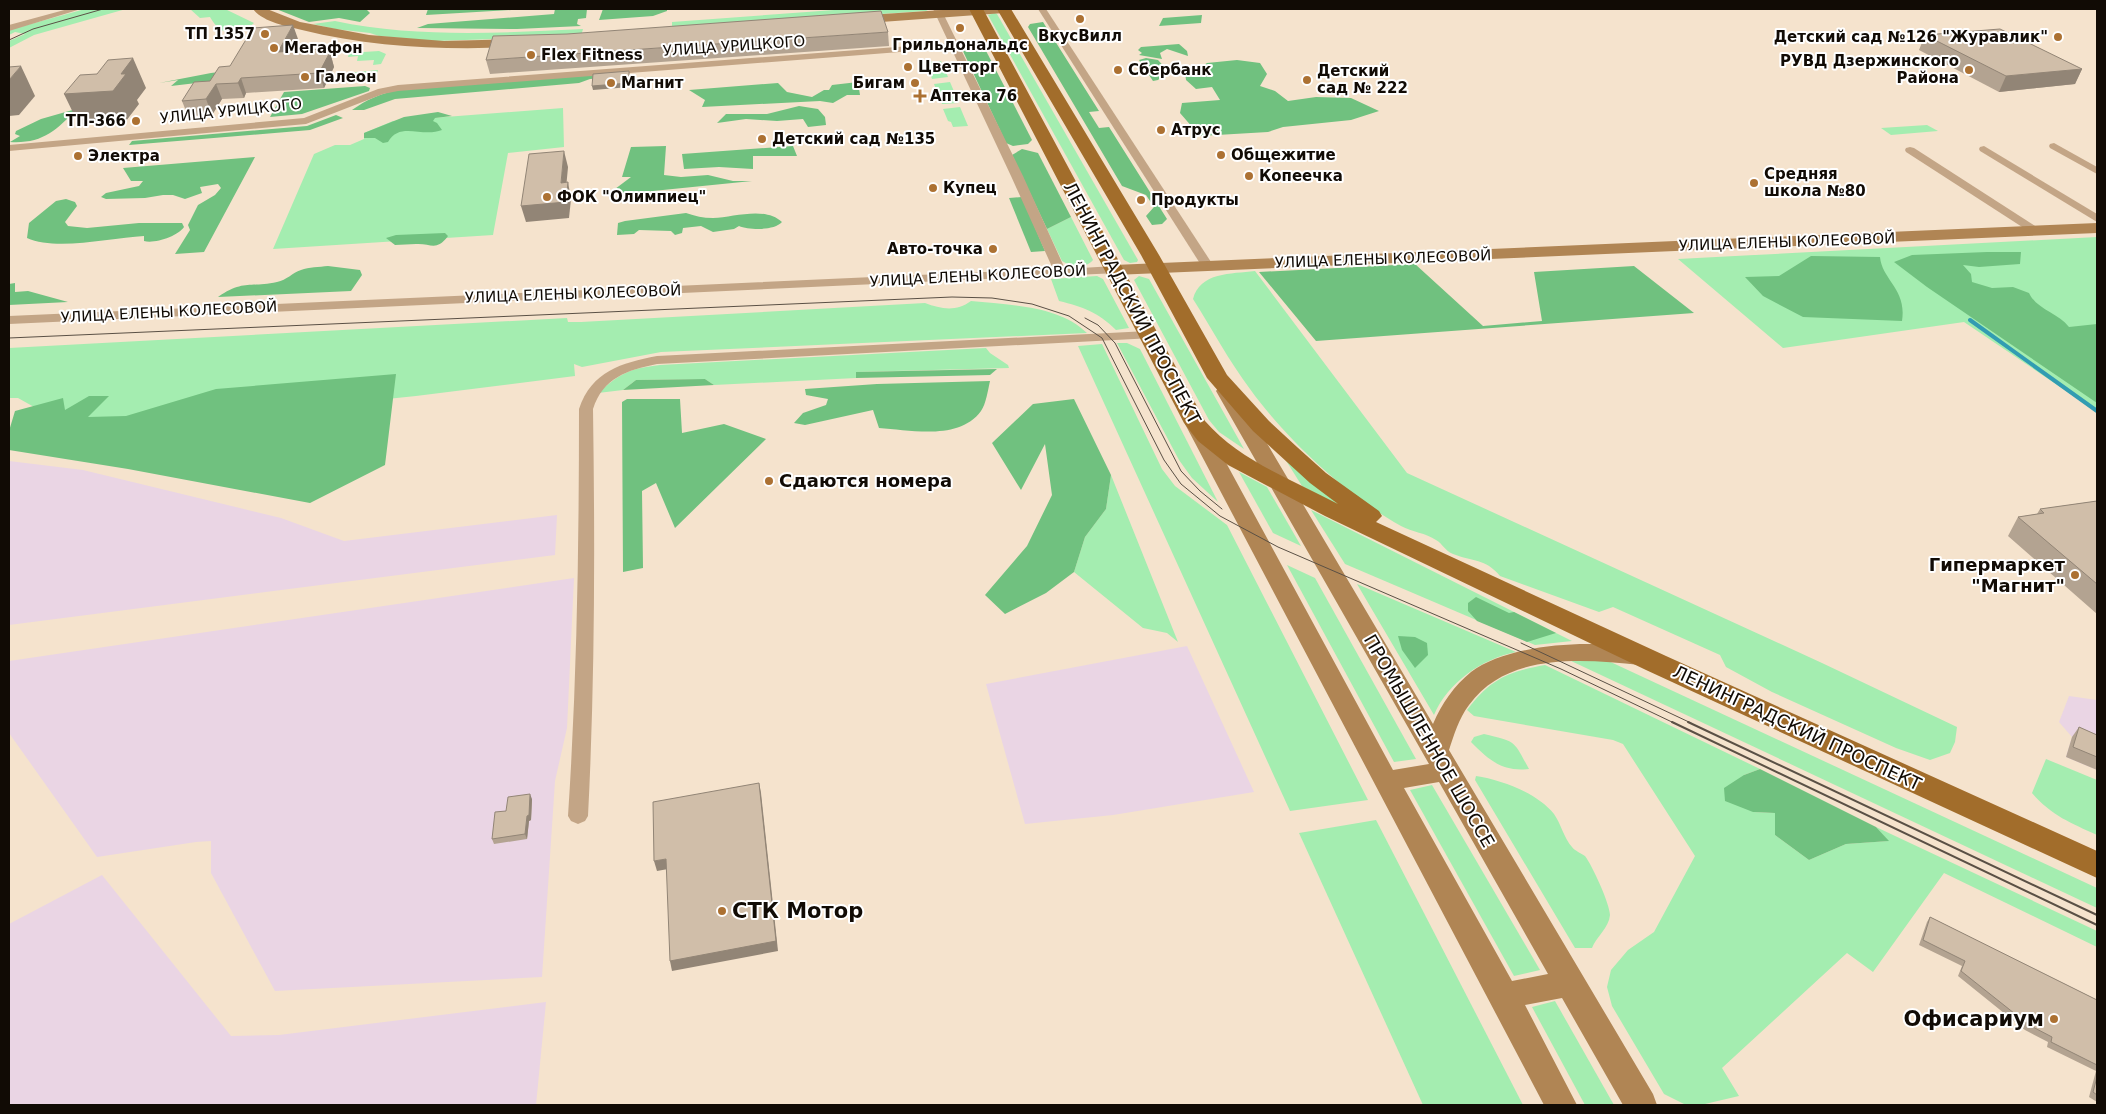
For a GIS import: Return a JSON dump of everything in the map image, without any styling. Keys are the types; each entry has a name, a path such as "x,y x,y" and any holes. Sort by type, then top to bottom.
{"main road":[{"name":"ЛЕНИНГРАДСКИЙ ПРОСПЕКТ","path":"1004,9 1156,267 1218,378 1261,426 1288,452 1350,502 1387,528 1498,590"},
{"name":"ЛЕНИНГРАДСКИЙ ПРОСПЕКТ","path":"976,10 1194,423 1220,448 1279,484 1498,590 2097,865"}],"street":[{"path":"9,28 77,9"},
{"path":"259,9 281,20 338,35 404,44 448,45 532,42"},
{"path":"841,21 938,11 1004,9"},
{"path":"1042,9 1180,221 1207,266"},
{"path":"938,11 1017,176 1060,272"},
{"name":"УЛИЦА УРИЦКОГО","path":"12,147 306,121 381,91 398,88 954,45"},
{"path":"2054,146 2097,172"},
{"path":"1984,149 2097,219"},
{"path":"1910,150 2037,231"},
{"name":"УЛИЦА ЕЛЕНЫ КОЛЕСОВОЙ","path":"9,320 1156,267 2097,228"},
{"path":"578,816 583,733 587,558 586,409 588,400 600,383 627,366 657,360 1148,335"},
{"name":"ПРОМЫШЛЕННОЕ ШОССЕ","path":"1218,378 1641,1105"},
{"path":"1194,423 1561,1105"},
{"path":"1386,781 1440,760 1456,703 1464,693 1486,675 1502,667 1530,658 1569,652 1591,652 1644,658"},
{"path":"1504,996 1570,983"}],"shaded area":[{"path":"9,461 83,470 281,518 344,541 557,515 555,555 9,625"},
{"path":"574,578 567,728 555,781 542,977 275,991 211,873 211,841 97,857 9,733 9,661"},
{"path":"1187,646 1254,792 1113,815 1025,824 986,684"},
{"path":"2069,696 2097,700 2097,770 2066,757 2072,737 2059,722"},
{"path":"102,875 231,1036 279,1035 546,1002 536,1105 9,1105 9,924"}],"green space":[{"path":"85,9 126,9 34,35 9,48 9,41 25,34 15,32 9,35 9,30"},
{"path":"190,9 225,9 254,23 239,30 225,32 210,17 200,18"},
{"path":"276,9 366,9 370,13 360,22 339,18 309,22"},
{"path":"428,9 527,9 426,15"},
{"path":"555,9 587,9 586,18 578,19 577,24 581,26 517,29 417,28 428,24 554,14"},
{"path":"603,9 667,9 667,11 653,16 599,20"},
{"path":"848,9 930,9 926,11 672,28 672,22"},
{"path":"995,13 1138,260 1137,262 1130,263 1124,260 988,15"},
{"path":"1202,15 1201,23 1159,26 1163,18"},
{"path":"335,21 396,30 458,33 583,29 581,36 434,41 379,36 313,24"},
{"path":"1043,22 1099,111 1089,112 1099,128 1109,127 1167,219 1162,224 1152,225 1146,216 1154,207 1146,195 1122,186 1028,27 1030,24"},
{"path":"1179,44 1187,51 1188,56 1167,49 1160,53 1162,59 1139,55 1142,53 1138,50 1141,47"},
{"path":"983,45 1032,140 1028,144 1013,146 1006,143 961,47"},
{"path":"379,51 386,54 381,64 373,65 374,60 357,61 358,56 348,57 349,53"},
{"path":"1146,58 1158,60 1168,71 1158,80 1153,81 1139,60"},
{"path":"1237,60 1260,63 1267,74 1260,86 1275,91 1288,101 1316,97 1351,98 1379,111 1351,120 1283,127 1268,132 1200,136 1180,113 1182,103 1220,100 1212,87 1196,89 1186,80 1185,72 1195,71 1207,63"},
{"path":"941,61 948,77 932,79 926,62"},
{"path":"250,68 239,78 171,86 178,80 159,83 211,73"},
{"path":"378,70 375,79 345,82 347,73"},
{"path":"607,74 606,78 590,79 579,83 395,99 364,110 352,110 374,97 399,90"},
{"path":"858,82 860,95 847,95 833,103 820,101 702,107 705,100 689,90 778,83 787,92 812,97 824,90 829,90 832,85"},
{"path":"950,82 959,103 942,104 934,84"},
{"path":"365,86 370,88 369,91 302,114 270,117 284,92"},
{"path":"799,106 818,109 825,117 826,125 808,127 803,119 777,121 746,119 717,123 726,114 767,114"},
{"path":"960,107 968,126 953,127 943,109"},
{"path":"563,108 564,147 508,153 493,235 273,249 314,154 335,145 350,145 364,139 364,133 393,121"},
{"path":"76,109 62,124 48,134 31,141 10,142 20,136 15,134 16,131 41,119"},
{"path":"438,112 452,116 435,118 433,121 442,130 434,132 399,132 388,142 383,143 375,138 364,138 364,133 404,117"},
{"path":"336,115 343,118 310,130 129,145 132,141 307,126"},
{"path":"1927,125 1938,131 1891,135 1881,128"},
{"path":"666,146 664,175 681,177 708,175 733,181 752,181 643,192 622,193 615,189 631,177 622,177 631,147"},
{"path":"793,146 797,156 753,156 753,169 719,167 684,169 682,154"},
{"path":"1022,149 1038,153 1071,217 1047,229 1012,155"},
{"path":"255,157 204,252 175,254 190,230 188,225 198,205 215,195 221,188 218,184 200,187 202,193 185,199 173,195 145,198 106,199 101,197 106,193 139,186 143,181 131,181 123,168"},
{"path":"1022,197 1045,251 1031,252 1009,198"},
{"path":"66,199 75,202 77,206 65,222 68,226 87,228 139,223 182,223 184,227 172,236 149,242 144,241 144,236 68,244 39,242 27,238 29,223 56,201"},
{"path":"686,213 699,217 713,218 758,213 775,217 782,222 773,227 761,229 739,226 734,229 713,232 701,226 683,228 682,233 675,235 671,231 639,230 634,234 617,235 618,223"},
{"path":"1071,217 1093,260 1086,265 1074,266 1062,261 1047,229"},
{"path":"445,233 448,236 444,241 433,246 421,244 395,245 386,238 396,235"},
{"path":"2097,237 2097,412 1964,322 1783,348 1678,259"},
{"path":"2021,252 2020,264 1979,267 1963,265 1971,274 1972,282 1992,288 2013,287 2029,293 2037,303 2069,327 2097,324 2097,403 1927,287 1894,262 1912,255"},
{"path":"1811,256 1880,257 1885,272 1901,301 1903,310 1902,321 1803,317 1763,296 1745,277 1779,276"},
{"path":"1415,264 1483,326 1542,321 1534,272 1634,266 1694,313 1316,341 1259,272"},
{"path":"328,266 360,270 362,275 351,291 218,297 227,291 241,286 277,282 304,269"},
{"path":"1255,271 1407,473 1822,663 1957,727 1955,742 1950,753 1930,760 1896,748 1772,692 1726,667 1720,655 1613,607 1599,612 1500,576 1484,563 1453,554 1432,538 1405,528 1380,514 1339,483 1281,427 1242,378 1193,299 1197,290 1209,279 1227,274"},
{"path":"1097,276 1103,279 1129,328 1116,330 1090,311 1059,301 1051,279"},
{"path":"1139,276 1149,279 1244,449 1219,432 1209,420 1134,280"},
{"path":"15,283 15,292 28,291 68,302 9,305 9,284"},
{"path":"971,301 1032,308 1048,312 1075,324 1087,333 661,352 582,367 574,364 575,376 416,396 77,431 18,398 9,398 9,348 567,318 568,322 581,322 925,303 937,307 954,308"},
{"path":"1117,343 1127,343 1140,349 1218,502 1192,478 1179,460"},
{"path":"1102,344 1162,469 1175,486 1227,525 1368,800 1290,811 1078,346"},
{"path":"986,348 990,353 1008,365 1009,368 856,372 856,378 714,385 705,379 636,380 623,390 598,393 613,380 626,373 660,365"},
{"path":"997,369 990,375 856,378 856,372"},
{"path":"396,374 385,465 310,503 128,469 9,450 9,431 15,411 63,398 65,410 89,396 109,396 88,417 126,416 216,389"},
{"path":"705,379 714,385 623,390 636,380"},
{"path":"990,381 986,401 981,411 972,420 960,427 947,430 934,432 879,428 873,410 805,425 794,423 803,413 826,405 828,399 806,395 805,389 877,384"},
{"path":"627,399 680,399 682,433 724,424 766,439 675,528 656,483 642,491 643,568 623,572 622,402"},
{"path":"1074,399 1111,475 1106,509 1085,537 1074,572 1046,593 1005,614 985,595 1027,546 1052,495 1045,444 1021,490 992,443 1033,404"},
{"path":"1285,459 1348,512 1302,486"},
{"path":"1239,472 1267,487 1301,546 1273,533"},
{"path":"1111,475 1178,642 1167,633 1143,628 1074,572 1085,537 1106,509"},
{"path":"1311,510 1572,641 1535,645 1345,564"},
{"path":"1287,565 1315,578 1416,759 1394,762"},
{"path":"1357,584 1516,652 1503,655 1479,666 1457,682 1440,703 1434,715"},
{"path":"1476,597 1509,613 1514,612 1556,633 1527,642 1477,621 1468,611 1468,603"},
{"path":"1398,636 1415,637 1427,643 1428,655 1415,668 1402,650"},
{"path":"1602,658 2097,888 2097,908 1569,660"},
{"path":"1545,665 1760,769 1744,775 1753,812 1775,813 1775,835 1809,860 1846,844 1888,841 1876,827 2097,931 2097,947 1944,873 1873,972 1847,953 1722,1068 1739,1096 1705,1104 1686,1105 1664,1094 1612,1006 1607,987 1611,970 1628,950 1654,932 1695,856 1623,744 1613,740 1474,716 1467,710 1492,684 1510,674"},
{"path":"1484,734 1509,741 1513,744 1520,752 1529,769 1511,769 1490,759 1471,742 1474,737"},
{"path":"2046,759 2097,780 2097,835 2070,823 2054,813 2032,793"},
{"path":"1760,769 1876,827 1889,841 1846,844 1809,860 1775,835 1775,813 1753,812 1725,801 1724,788 1744,775"},
{"path":"1476,776 1508,784 1538,800 1554,814 1572,847 1585,856 1600,885 1610,915 1607,924 1592,948 1575,948 1475,780"},
{"path":"1432,785 1540,970 1514,976 1410,790"},
{"path":"1376,820 1523,1105 1423,1105 1299,833"},
{"path":"1555,1001 1614,1105 1585,1105 1532,1007"}],"building":[{"path":"881,11 888,32 486,60 493,36 567,34"},
{"path":"293,25 278,52 324,49 322,52 330,52 319,73 241,78 238,83 216,84 206,99 182,101 194,82 210,81 219,67 230,66 253,28"},
{"path":"2000,29 2082,69 2006,76 1925,35"},
{"path":"133,58 121,74 126,74 113,91 64,94 80,75 97,74 108,60"},
{"path":"21,66 9,80 9,67"},
{"path":"629,71 629,83 592,86 593,74"},
{"path":"564,151 561,183 568,182 566,202 521,206 529,154"},
{"path":"2097,501 2097,584 2018,517 2044,513 2040,509"},
{"path":"2079,727 2097,735 2097,757 2073,747"},
{"name":"СТК Мотор","path":"759,783 776,941 670,961 666,859 654,861 653,802"},
{"path":"530,794 529,815 527,816 525,834 492,839 495,812 506,811 508,797"},
{"name":"Офисариум","path":"1930,917 2097,1000 2097,1065 2051,1042 2052,1037 2029,1025 1961,971 1965,961 1923,940"},
{"path":"2097,1077 2097,1095 2093,1092"}],"waterway":[{"path":"1970,320 2097,411"}],"tram line":[{"path":"9,40 33,29 103,9"},
{"path":"9,338 952,297 992,298 1032,304 1069,316 1102,338 1164,460 1181,484 1220,516 1278,547 1561,669 1674,723"},
{"path":"1085,318 1098,325 1115,343 1181,471 1200,491 1222,509"},
{"path":"1521,643 1691,723"},
{"path":"1672,722 2097,925"},
{"path":"1688,722 2097,915"}],"place":[{"name":"ВкусВилл","path":"1080,19"},
{"name":"Грильдональдс","path":"960,28"},
{"name":"ТП 1357","path":"265,34"},
{"name":"Детский сад №126 \"Журавлик\"","path":"2058,37"},
{"name":"Мегафон","path":"274,48"},
{"name":"Flex Fitness","path":"531,55"},
{"name":"Цветторг","path":"908,67"},
{"name":"Сбербанк","path":"1118,70"},
{"name":"РУВД Дзержинского Района","path":"1969,70"},
{"name":"Галеон","path":"305,77"},
{"name":"Детский сад № 222","path":"1307,80"},
{"name":"Магнит","path":"611,83"},
{"name":"Бигам","path":"915,83"},
{"name":"Аптека 76","path":"920,96"},
{"name":"ТП-366","path":"136,121"},
{"name":"Атрус","path":"1161,130"},
{"name":"Детский сад №135","path":"762,139"},
{"name":"Общежитие","path":"1221,155"},
{"name":"Электра","path":"78,156"},
{"name":"Копеечка","path":"1249,176"},
{"name":"Средняя школа №80","path":"1754,183"},
{"name":"Купец","path":"933,188"},
{"name":"ФОК \"Олимпиец\"","path":"547,197"},
{"name":"Продукты","path":"1141,200"},
{"name":"Авто-точка","path":"993,249"},
{"name":"Сдаются номера","path":"769,481"},
{"name":"Гипермаркет \"Магнит\"","path":"2075,575"},
{"name":"СТК Мотор","path":"722,911"},
{"name":"Офисариум","path":"2054,1019"}]}
